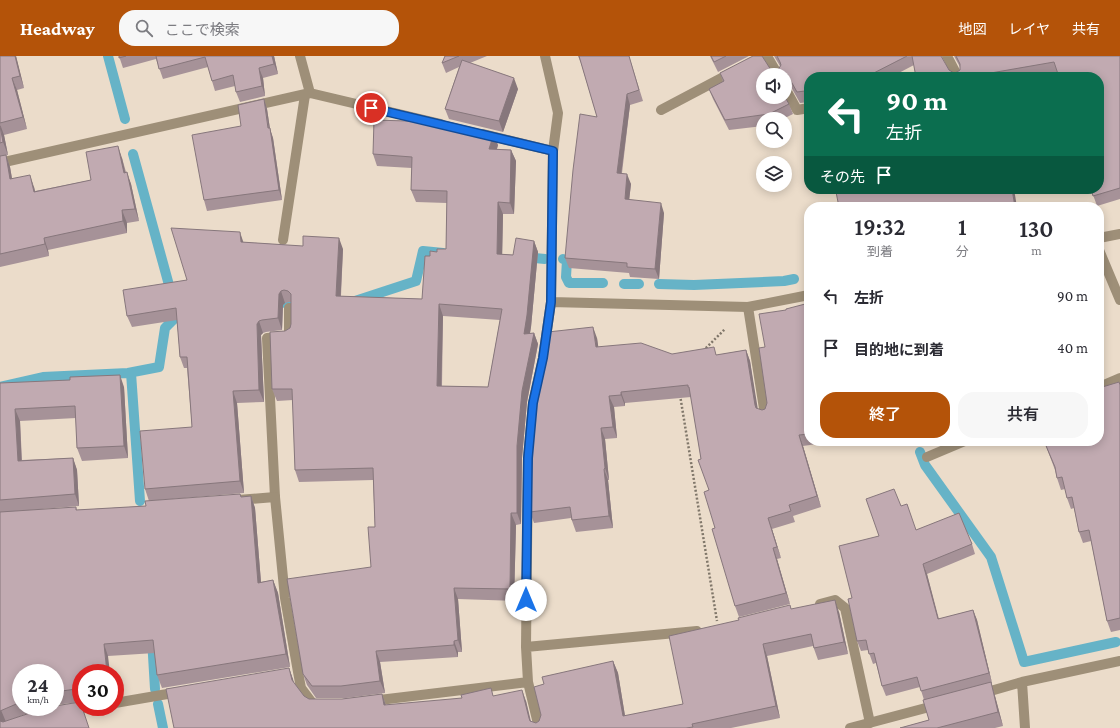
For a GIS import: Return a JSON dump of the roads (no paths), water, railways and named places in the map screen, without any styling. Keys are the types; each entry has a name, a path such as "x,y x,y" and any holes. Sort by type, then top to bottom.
{"street":[{"path":"283,240 308,94 300,56"},
{"path":"539,728 528,682 526,648 528,458 533,403 543,358 551,302 553,151 558,113 545,56"},
{"path":"767,56 774,68"},
{"path":"947,56 955,72"},
{"path":"661,110 743,67"},
{"path":"0,163 308,94 447,126"},
{"path":"792,101 797,110 804,109"},
{"path":"477,133 553,151"},
{"path":"1104,237 1120,234"},
{"path":"1104,262 1120,300"},
{"path":"551,302 748,307 804,296"},
{"path":"748,307 765,415"},
{"path":"289,308 289,336 267,338 275,497 285,598 294,673 301,688 313,704 332,704"},
{"path":"1104,385 1120,378"},
{"path":"928,457 953,446"},
{"path":"227,501 275,497"},
{"path":"813,605 835,600 845,608 870,723"},
{"path":"526,648 719,629"},
{"path":"968,697 1022,682 1120,661"},
{"path":"361,702 528,682"},
{"path":"1022,682 1026,728"},
{"path":"124,701 191,690"},
{"path":"850,728 946,703"}],"waterway":[{"path":"108,56 125,119"},
{"path":"133,154 172,296"},
{"path":"355,301 416,281 423,251 443,253"},
{"path":"524,257 545,259"},
{"path":"563,259 567,260 566,277 569,283 603,283"},
{"path":"659,284 694,285 784,281 794,279"},
{"path":"624,284 639,284"},
{"path":"272,302 304,304"},
{"path":"0,387 43,377 128,373 159,367 165,328 178,315 181,314"},
{"path":"131,373 140,501"},
{"path":"920,452 925,465 991,557 1024,662 1116,642"},
{"path":"152,639 155,689"},
{"path":"158,704 163,728"}]}
